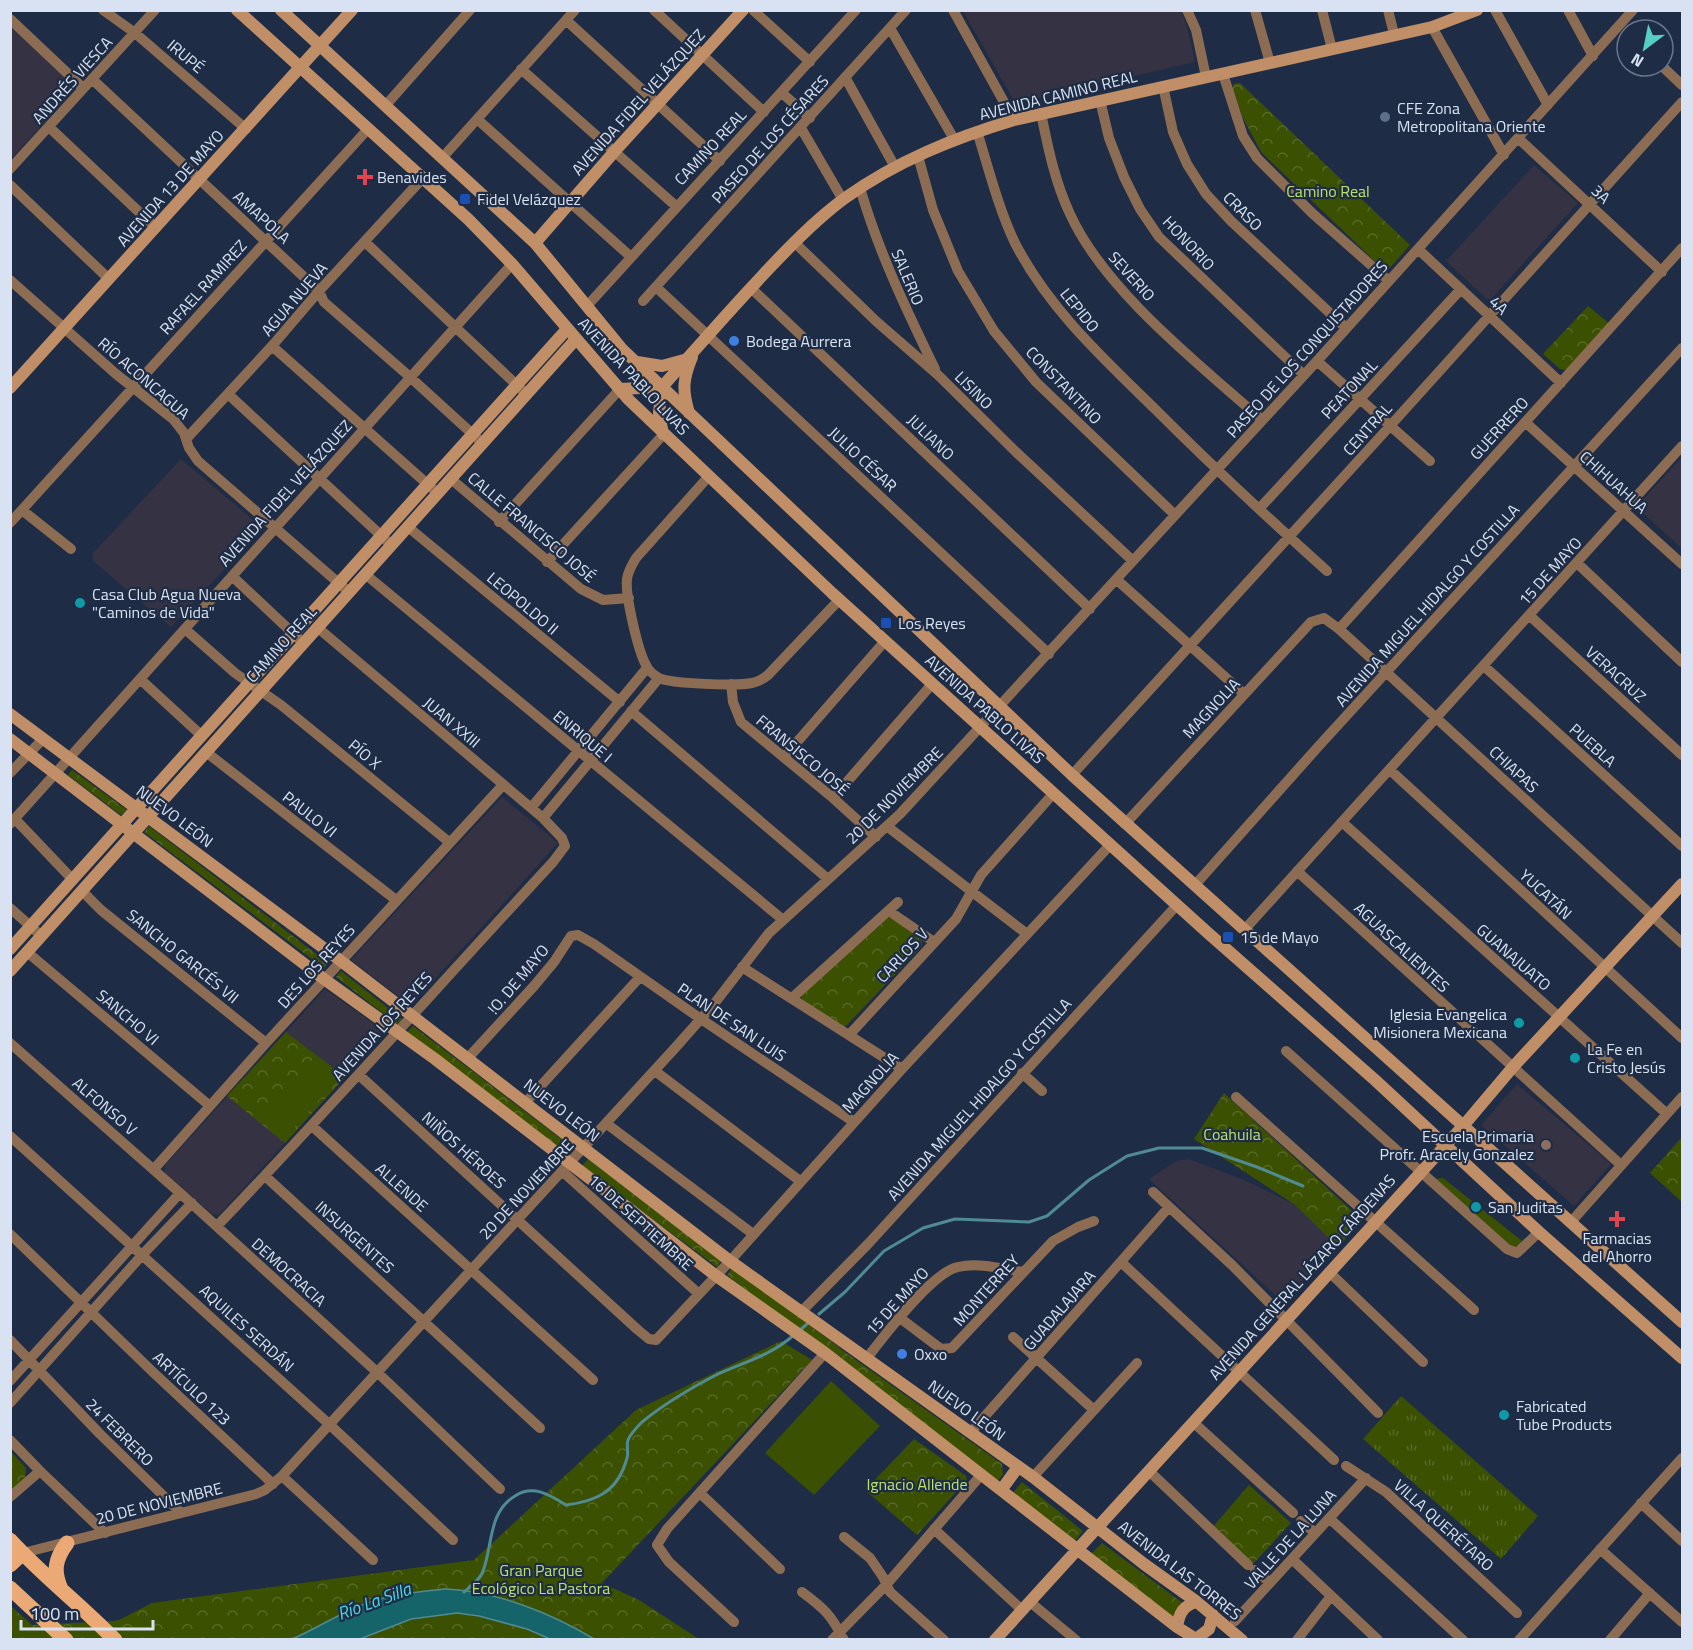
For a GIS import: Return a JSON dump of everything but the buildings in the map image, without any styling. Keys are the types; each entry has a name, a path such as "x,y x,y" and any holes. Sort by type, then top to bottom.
{"main road":[{"path":"10,1540 115,1640"},
{"path":"62,1592 56,1574 56,1562 67,1543"},
{"path":"10,1565 23,1553"},
{"path":"10,1588 66,1640"}],"street":[{"name":"IRUPÉ","path":"103,10 135,33 246,129"},
{"name":"ANDRÉS VIESCA","path":"10,169 155,10"},
{"name":"AVENIDA PABLO LIVAS","path":"237,10 468,219 512,264 663,435 839,600 1539,1232 1683,1358"},
{"name":"AVENIDA PABLO LIVAS","path":"280,10 535,243 634,361 1072,775 1683,1322"},
{"name":"AVENIDA 13 DE MAYO","path":"13,381 65,328 302,69 352,10"},
{"path":"386,105 470,10"},
{"path":"443,157 575,10"},
{"path":"654,10 764,112"},
{"name":"AVENIDA FIDEL VELÁZQUEZ","path":"535,243 743,10"},
{"path":"753,10 810,62"},
{"name":"PASEO DE LOS CÉSARES","path":"643,301 906,10"},
{"path":"953,10 1014,120"},
{"path":"1187,10 1196,30 1206,77"},
{"path":"1256,10 1270,63"},
{"path":"1322,10 1332,49"},
{"path":"1388,10 1394,34"},
{"name":"AVENIDA CAMINO REAL","path":"662,387 794,242 843,200 895,167 954,139 1041,113 1432,27 1455,15 1477,10"},
{"path":"1495,10 1548,105"},
{"path":"1568,10 1593,56"},
{"name":"PASEO DE LOS CONQUISTADORES","path":"1001,706 1519,139 1633,10"},
{"name":"CAMINO REAL","path":"587,306 854,11"},
{"path":"10,19 83,88"},
{"path":"566,20 720,161"},
{"path":"1432,27 1504,155"},
{"path":"890,28 954,139"},
{"path":"521,69 677,207"},
{"path":"1223,74 1243,136 1257,158 1312,213 1389,281"},
{"path":"845,78 895,167"},
{"name":"AMAPOLA","path":"92,79 319,291 324,302 483,443"},
{"name":"CRASO","path":"1163,86 1173,132 1187,164 1206,194 1232,222 1346,328"},
{"path":"782,93 810,118"},
{"name":"HONORIO","path":"1100,100 1109,138 1124,177 1140,209 1159,237 1304,375"},
{"name":"CENTRAL","path":"1072,775 1683,102"},
{"name":"SEVERIO","path":"1041,113 1055,178 1086,244 1133,302 1262,420"},
{"path":"477,119 631,257"},
{"path":"49,127 156,228"},
{"path":"801,128 843,200"},
{"name":"RAFAEL RAMIREZ","path":"10,523 368,129"},
{"name":"LEPIDO","path":"977,131 993,184 1015,242 1055,306 1085,341 1217,470 1327,571"},
{"name":"3A","path":"1519,139 1662,272"},
{"name":"CONSTANTINO","path":"918,156 933,210 958,271 994,331 1036,382 1176,515"},
{"name":"AGUA NUEVA","path":"187,438 422,179"},
{"path":"10,185 109,279"},
{"name":"SALERIO","path":"860,188 870,224 899,297 938,375"},
{"path":"365,242 526,394"},
{"name":"LISINO","path":"794,242 877,322 938,375 1133,561"},
{"name":"GUERRERO","path":"1339,629 1683,248"},
{"name":"4A","path":"1418,249 1561,383"},
{"name":"AVENIDA FIDEL VELÁZQUEZ","path":"13,822 512,264"},
{"name":"RÍO ACONCAGUA","path":"10,280 132,387 173,419 187,438 189,448 198,461 349,592"},
{"name":"JULIO CÉSAR","path":"656,286 1049,654"},
{"name":"JULIANO","path":"751,288 1090,609"},
{"name":"PEATONAL","path":"1259,509 1461,289"},
{"name":"CAMINO REAL","path":"10,970 206,752 293,634 567,329"},
{"name":"CAMINO REAL","path":"10,948 202,736 318,628 576,339"},
{"path":"272,346 438,494"},
{"name":"AVENIDA MIGUEL HIDALGO Y COSTILLA","path":"1195,885 1386,672 1683,348"},
{"path":"634,361 662,366 673,364 692,353"},
{"path":"689,414 684,383 692,353"},
{"path":"1317,361 1430,461"},
{"path":"500,522 620,389 662,387 659,413 663,435 547,562"},
{"path":"228,394 391,545"},
{"name":"CHIHUAHUA","path":"1525,422 1683,564"},
{"name":"15 DE MAYO","path":"1245,929 1683,446"},
{"path":"709,476 636,558 629,569 627,580 629,598 641,655 647,668 659,678 750,684 768,675 839,600"},
{"name":"CALLE FRANCISCO JOSÉ","path":"451,479 581,589 603,600 629,598"},
{"path":"22,510 71,549"},
{"name":"LEOPOLDO II","path":"408,527 620,702"},
{"path":"1577,563 1683,662"},
{"name":"ENRIQUE I","path":"365,574 782,920"},
{"path":"232,576 304,643"},
{"path":"1116,579 1244,694"},
{"name":"VERACRUZ","path":"1529,615 1683,755"},
{"name":"CHIAPAS","path":"1324,618 1339,629 1683,943"},
{"name":"MAGNOLIA","path":"1125,824 1311,622 1324,618"},
{"name":"JUAN XXIII","path":"318,628 543,818 564,842"},
{"name":"PÍO X","path":"185,629 448,842"},
{"path":"784,757 885,641"},
{"name":"PUEBLA","path":"1484,666 1683,846"},
{"path":"531,808 647,668"},
{"path":"543,818 659,678"},
{"path":"140,679 202,736"},
{"name":"FRANSISCO JOSÉ","path":"731,684 733,702 741,722 833,798 876,837"},
{"path":"833,798 932,684"},
{"name":"20 DE NOVIEMBRE","path":"23,1553 256,1494 273,1484 655,1071 701,1019 769,933 888,827 1001,706"},
{"path":"632,711 828,879"},
{"name":"NUEVO LEÓN","path":"10,714 341,961 730,1261 1033,1477 1097,1528"},
{"path":"10,739 324,979 397,1031 567,1168 825,1353 1177,1627 1196,1640 1209,1629 1213,1615"},
{"path":"12,770 43,739"},
{"name":"PAULO VI","path":"206,752 396,900"},
{"name":"YUCATÁN","path":"1389,770 1683,1038"},
{"name":"DES LOS REYES","path":"154,1169 266,1042 503,785"},
{"path":"972,892 981,875 1053,794"},
{"path":"13,822 73,880"},
{"name":"GUANAJUATO","path":"1342,822 1667,1114"},
{"path":"888,827 1027,934"},
{"name":"AVENIDA LOS REYES","path":"217,1226 312,1126 553,862 563,850 564,842"},
{"name":"MAGNOLIA","path":"656,1340 902,1069 1110,845"},
{"name":"AGUASCALIENTES","path":"1297,871 1621,1165"},
{"name":"AVENIDA GENERAL LÁZARO CÁRDENAS","path":"995,1640 1464,1125 1513,1067 1683,884"},
{"name":"SANCHO GARCÉS VII","path":"82,891 101,910 266,1042"},
{"name":"CARLOS V","path":"850,1034 956,919 972,892"},
{"path":"792,998 898,902"},
{"name":"AVENIDA MIGUEL HIDALGO Y COSTILLA","path":"802,1311 877,1234 1177,905"},
{"path":"10,908 41,936"},
{"path":"889,911 934,942"},
{"name":"!O. DE MAYO","path":"467,1059 534,986 554,962 570,936 578,935 594,944"},
{"name":"PLAN DE SAN LUIS","path":"594,944 854,1122"},
{"name":"SANCHO VI","path":"27,952 210,1106"},
{"path":"742,967 902,1069"},
{"path":"526,1102 640,977"},
{"name":"ALFONSO V","path":"10,1043 180,1192"},
{"path":"1286,1051 1512,1253 1521,1251 1539,1232"},
{"path":"655,1071 800,1181"},
{"path":"1023,1074 1042,1091"},
{"name":"NIÑOS HÉROES","path":"359,1075 638,1330 649,1339 656,1340"},
{"path":"1571,1222 1683,1096"},
{"path":"1236,1097 1474,1310"},
{"path":"607,1124 753,1234"},
{"name":"ALLENDE","path":"312,1126 593,1380"},
{"name":"AQUILES SERDÁN","path":"10,1136 143,1254 453,1540"},
{"name":"16 DE SEPTIEMBRE","path":"567,1168 699,1294"},
{"name":"INSURGENTES","path":"265,1176 540,1428"},
{"path":"10,1382 180,1192"},
{"name":"DEMOCRACIA","path":"180,1192 378,1373 500,1489"},
{"path":"1153,1192 1232,1265 1378,1413"},
{"path":"10,1403 143,1254 192,1203"},
{"name":"GUADALAJARA","path":"971,1432 1169,1207"},
{"name":"MONTERREY","path":"900,1318 935,1345 947,1350 957,1345 1053,1241 1065,1233 1094,1221"},
{"name":"ARTÍCULO 123","path":"10,1233 273,1484"},
{"path":"1121,1262 1335,1460"},
{"name":"15 DE MAYO","path":"867,1358 930,1284 949,1269 974,1266 1023,1272"},
{"path":"1329,1272 1423,1362"},
{"path":"1013,1337 1094,1410"},
{"name":"24 FEBRERO","path":"10,1340 181,1513"},
{"path":"734,1622 669,1562 657,1545 667,1529 825,1353"},
{"path":"1033,1477 1137,1363"},
{"path":"1193,1422 1315,1533"},
{"path":"10,1440 105,1533"},
{"path":"1519,1640 1683,1458"},
{"name":"VILLA QUERÉTARO","path":"1346,1466 1401,1505 1518,1613"},
{"path":"1002,1489 1018,1467"},
{"path":"10,1497 40,1471"},
{"path":"1149,1471 1270,1583"},
{"path":"839,1637 982,1474"},
{"path":"282,1476 373,1560"},
{"name":"VALLE DE LA LUNA","path":"1235,1621 1366,1478"},
{"path":"700,1493 780,1569"},
{"path":"1641,1503 1683,1541"},
{"path":"1329,1518 1463,1640"},
{"name":"AVENIDA LAS TORRES","path":"1097,1528 1197,1602 1242,1640"},
{"path":"934,1529 1026,1606 1076,1640"},
{"path":"844,1537 870,1558 890,1592 944,1640"},
{"path":"1600,1549 1683,1622"},
{"path":"1292,1559 1378,1640"},
{"path":"802,1592 824,1608 835,1621 839,1637"},
{"path":"1610,1640 1650,1593"},
{"path":"1297,1640 1331,1596"},
{"path":"1177,1627 1183,1610 1197,1602"}],"shaded area":[{"path":"963,11 1181,11 1195,62 1018,103 1014,101"},
{"path":"11,27 75,84 74,90 11,159"},
{"path":"1534,165 1578,203 1491,299 1487,299 1446,261"},
{"path":"1682,457 1682,549 1641,511 1639,504"},
{"path":"181,459 258,524 258,533 171,627 93,561 93,553"},
{"path":"502,797 558,843 412,1004 408,1004 351,960"},
{"path":"325,989 380,1028 380,1039 219,1215 212,1214 165,1173 165,1165"},
{"name":"Escuela Primaria Profr. Aracely Gonzalez","path":"1517,1084 1611,1164 1574,1206 1481,1125"},
{"path":"1189,1159 1244,1180 1294,1204 1335,1243 1284,1303 1149,1179 1176,1161"},
{"path":"446,1589 484,1594 523,1605 560,1620 594,1639 550,1639 527,1629 479,1616 457,1613 411,1619 360,1639 292,1639 377,1600"}],"green space":[{"name":"Camino Real","path":"1240,83 1410,245 1389,269 1382,268 1261,152 1244,120 1232,89 1234,84"},
{"path":"1588,306 1610,324 1566,370 1560,369 1543,354"},
{"path":"72,770 127,810 121,815 68,775"},
{"path":"149,826 328,963 324,968 144,832"},
{"path":"888,918 893,918 922,941 922,946 846,1026 840,1026 801,1002 802,995"},
{"path":"341,971 402,1019 397,1024 336,977"},
{"path":"413,1026 573,1148 567,1155 407,1032"},
{"path":"286,1032 345,1077 285,1143 227,1096"},
{"path":"315,1057 339,1078 288,1134 265,1112"},
{"name":"Coahuila","path":"1224,1093 1362,1220 1338,1247 1294,1204 1194,1139"},
{"path":"1682,1137 1682,1202 1650,1173"},
{"path":"588,1159 721,1261 717,1267 582,1166"},
{"path":"1443,1178 1522,1243 1515,1250 1435,1179"},
{"path":"733,1267 849,1355 1002,1464 1003,1475 996,1482 922,1427 727,1275"},
{"name":"Gran Parque Ecológico La Pastora","path":"781,1341 812,1360 602,1583 639,1600 699,1639 11,1639 10,1605 32,1625 112,1621 119,1620 152,1603 474,1560 636,1410"},
{"path":"831,1381 880,1426 814,1495 765,1453"},
{"path":"1401,1396 1538,1516 1501,1559 1363,1439"},
{"name":"Ignacio Allende","path":"914,1439 966,1476 967,1480 917,1535 865,1490"},
{"path":"11,1452 26,1468 25,1479 11,1493"},
{"path":"1022,1482 1083,1531 1074,1542 1012,1494"},
{"path":"1249,1485 1291,1523 1251,1566 1211,1529"},
{"path":"1102,1543 1184,1604 1174,1618 1091,1554"}],"waterway":[{"path":"819,1314 845,1292 884,1251 923,1228 955,1219 1029,1222 1047,1216 1089,1180 1127,1156 1159,1148 1202,1148 1303,1186"},
{"path":"799,1331 807,1324"},
{"path":"464,1592 482,1574 496,1520 506,1503 515,1496 528,1491 541,1492 566,1505 597,1497 618,1479 628,1456 628,1440 642,1422 697,1385 766,1353 794,1335"}],"place":[{"name":"CFE Zona Metropolitana Oriente","path":"1385,117"},
{"name":"Benavides","path":"365,177"},
{"name":"Fidel Velázquez","path":"465,199"},
{"name":"Bodega Aurrera","path":"734,341"},
{"name":"Casa Club Agua Nueva \"Caminos de Vida\"","path":"80,603"},
{"name":"Los Reyes","path":"886,623"},
{"name":"15 de Mayo","path":"1228,937"},
{"name":"Iglesia Evangelica Misionera Mexicana","path":"1519,1023"},
{"name":"La Fe en Cristo Jesús","path":"1575,1058"},
{"name":"Escuela Primaria Profr. Aracely Gonzalez","path":"1546,1145"},
{"name":"San Juditas","path":"1476,1207"},
{"name":"Farmacias del Ahorro","path":"1617,1219"},
{"name":"Oxxo","path":"902,1354"},
{"name":"Fabricated Tube Products","path":"1504,1415"}],"water label":[{"name":"Río La Silla","path":"374,1601"}]}
